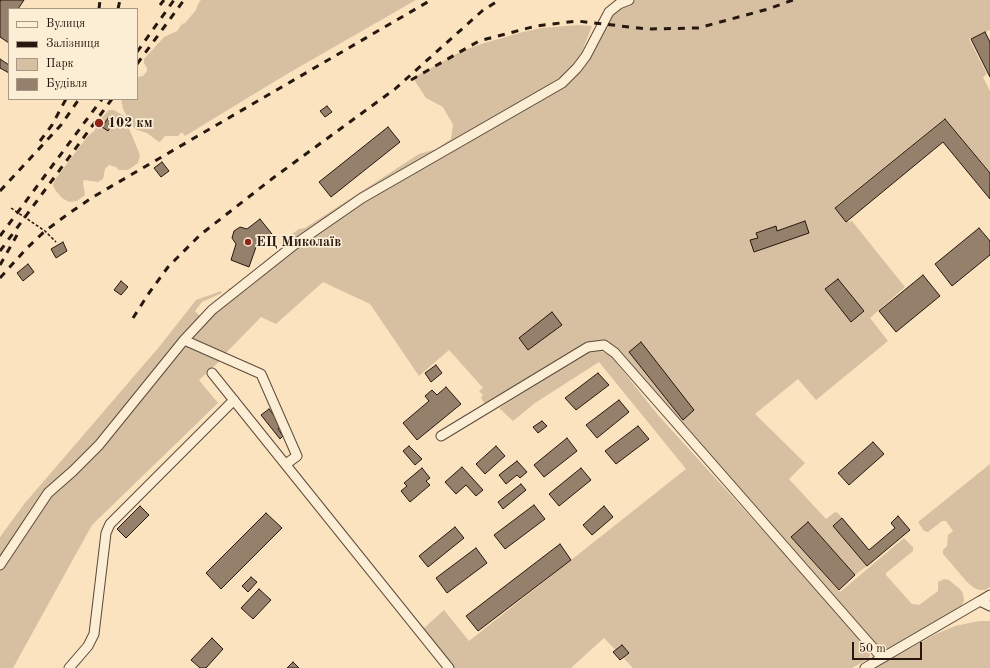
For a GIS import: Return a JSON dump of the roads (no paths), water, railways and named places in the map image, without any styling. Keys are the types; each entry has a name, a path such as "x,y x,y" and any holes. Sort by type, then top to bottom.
{"street":[{"path":"0,564 48,493 99,445 184,340 212,310 294,245 362,198 562,82 577,68 586,56 609,12 619,4 629,0"},
{"path":"184,340 262,374 297,456 286,464"},
{"path":"441,436 588,347 604,345 615,353 882,658"},
{"path":"212,373 449,668"},
{"path":"69,668 88,646 94,634 106,533 110,524 234,400"},
{"path":"865,668 990,595"},
{"path":"980,601 990,606"}],"railway":[{"path":"99,8 100,0"},
{"path":"118,8 120,0"},
{"path":"160,5 164,0"},
{"path":"138,51 174,0"},
{"path":"138,63 184,0"},
{"path":"0,278 26,249 45,231 93,197 431,0"},
{"path":"133,318 168,267 200,235 273,178 395,89 482,11 499,0"},
{"path":"411,80 479,41 536,26 577,21 647,29 698,28 768,9 793,0"},
{"path":"40,141 52,125 65,100"},
{"path":"0,191 61,125 78,100"},
{"path":"0,236 101,100"},
{"path":"0,251 111,100"},
{"path":"0,265 17,235"}],"place":[{"name":"102 км","path":"99,123"},
{"name":"ЕЦ Миколаїв","path":"248,242"}]}
